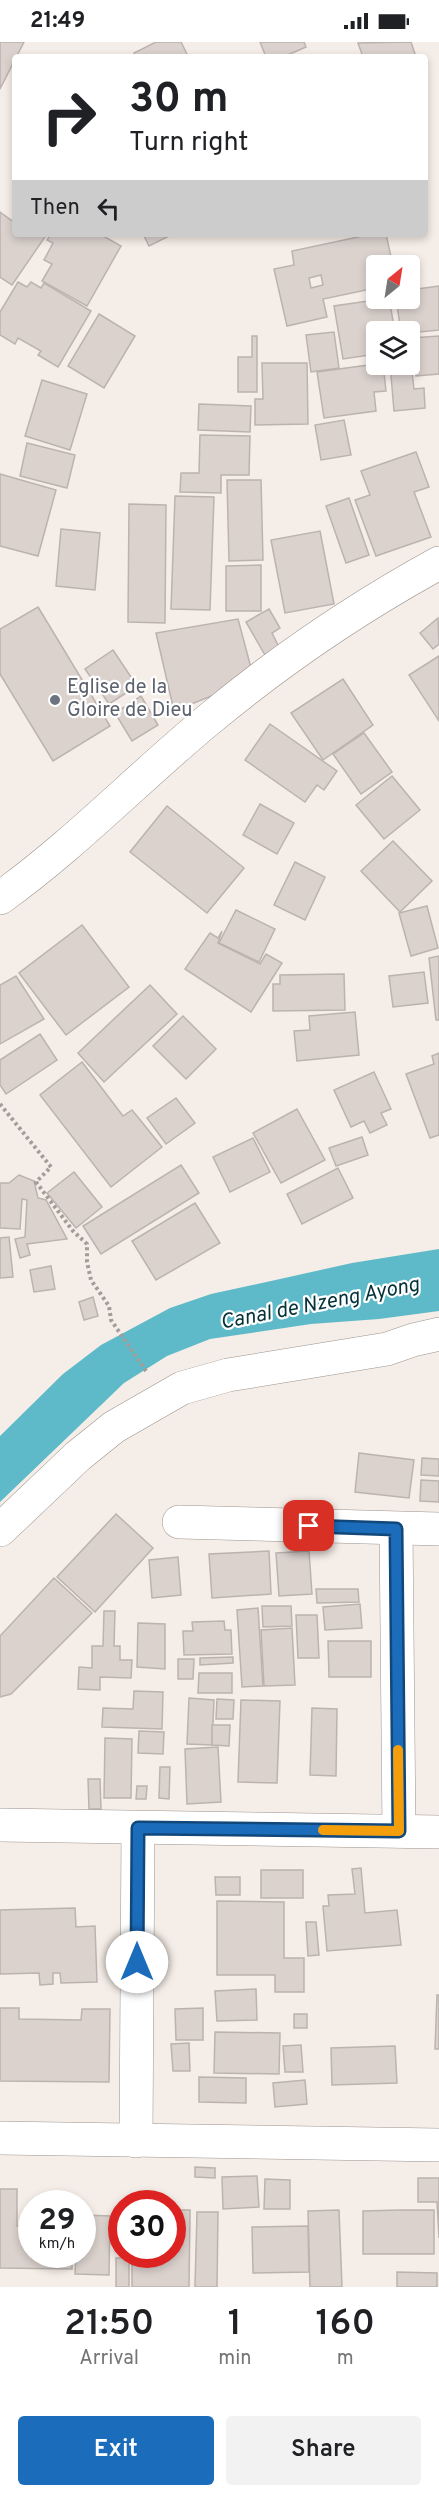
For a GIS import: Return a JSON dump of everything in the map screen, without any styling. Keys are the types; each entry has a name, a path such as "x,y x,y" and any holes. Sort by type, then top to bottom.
{"street":[{"path":"0,898 64,849 153,767 264,675 389,590 439,563"},
{"path":"0,1530 78,1456 114,1426 183,1389 228,1375 387,1349 439,1334"},
{"path":"179,1522 439,1529"},
{"path":"396,1529 399,1831"},
{"path":"0,1825 439,1832"},
{"path":"136,2141 138,1828"},
{"path":"0,2138 439,2145"}],"path":[{"path":"0,1104 51,1167 36,1182 73,1231 87,1244 87,1262 91,1280 109,1306 111,1320 152,1380"}],"water":[{"name":"Canal de Nzeng Ayong","path":"439,1249 439,1311 379,1319 311,1324 210,1339 167,1356 124,1383 0,1502 0,1436 63,1374 101,1345 170,1308 211,1294 352,1263"}],"building":[{"path":"0,42 24,42 18,54 12,54 12,66 0,89"},
{"path":"156,42 181,42 187,54 134,54"},
{"path":"260,42 304,42 306,47 290,54 265,54"},
{"path":"411,42 415,54 362,54 358,43"},
{"path":"0,212 12,221 12,237 45,237 12,285 0,277"},
{"path":"49,237 105,237 121,246 87,306 42,281 52,264 44,260 53,243 47,240"},
{"path":"144,237 167,237 149,246"},
{"path":"358,237 387,237 391,255 366,255 366,290 323,299 327,317 287,326 274,269 294,265 292,251","holes":["321,275 323,285 311,288 309,278"]},
{"path":"18,282 27,287 31,282 41,288 44,283 91,311 58,367 38,355 41,351 18,338 15,344 0,335 0,312"},
{"path":"439,286 439,330 420,332 420,321 399,321 398,309 420,309 420,289"},
{"path":"366,301 366,309 391,309 393,321 366,321 366,356 343,359 334,306"},
{"path":"99,314 135,336 104,388 68,366"},
{"path":"334,332 339,368 311,372 306,335"},
{"path":"252,336 257,336 257,392 238,392 238,357 252,357"},
{"path":"439,336 439,374 416,376 420,375 420,337"},
{"path":"262,363 307,363 308,424 255,425 255,399 263,399"},
{"path":"366,365 366,375 384,375 386,391 374,392 376,411 324,418 317,372"},
{"path":"391,375 412,375 414,389 424,388 425,408 394,411"},
{"path":"42,380 87,394 70,450 25,436"},
{"path":"199,404 251,406 250,432 198,430"},
{"path":"344,420 351,455 321,460 315,425"},
{"path":"200,435 250,436 249,475 221,475 221,493 180,492 181,473 199,473"},
{"path":"27,443 75,455 67,488 20,476"},
{"path":"416,452 429,487 414,492 431,537 376,556 355,500 370,495 361,471"},
{"path":"0,474 56,490 38,556 0,546"},
{"path":"227,480 261,480 263,560 229,561"},
{"path":"175,496 214,497 210,610 171,609"},
{"path":"349,498 369,555 346,563 326,506"},
{"path":"129,504 166,505 165,623 128,622"},
{"path":"61,529 100,533 95,590 56,586"},
{"path":"320,531 334,604 285,613 271,540"},
{"path":"261,565 261,611 226,611 226,566"},
{"name":"Eglise de la Gloire de Dieu","path":"38,607 110,726 53,761 0,674 0,629"},
{"path":"269,609 280,628 272,633 279,647 265,655 246,622"},
{"path":"438,618 439,644 433,649 420,633"},
{"path":"238,619 254,679 174,711 156,633"},
{"path":"113,650 137,686 109,704 85,669"},
{"path":"439,656 439,721 409,675"},
{"path":"343,679 373,725 323,760 291,713"},
{"path":"141,696 158,725 132,741 115,713"},
{"path":"270,724 337,771 324,790 317,785 305,802 245,760"},
{"path":"364,733 392,772 361,794 333,754"},
{"path":"392,776 420,810 384,839 356,805"},
{"path":"260,804 294,823 277,854 243,835"},
{"path":"167,806 244,868 207,913 130,852"},
{"path":"393,841 432,881 400,912 361,871"},
{"path":"295,862 325,877 305,920 274,905"},
{"path":"427,906 438,948 411,956 399,913"},
{"path":"236,910 275,929 259,962 219,943"},
{"path":"82,925 129,987 66,1035 19,973"},
{"path":"222,931 218,943 260,964 266,954 282,963 251,1012 185,969 210,933 218,938"},
{"path":"439,956 439,1020 436,1020 429,958"},
{"path":"424,972 428,1003 393,1007 389,976"},
{"path":"344,974 345,1010 273,1011 273,984 280,984 280,975"},
{"path":"16,976 44,1019 0,1044 0,985"},
{"path":"150,985 177,1014 104,1082 78,1053"},
{"path":"355,1012 359,1055 297,1061 294,1031 310,1030 309,1016"},
{"path":"183,1016 216,1049 186,1079 153,1046"},
{"path":"40,1034 57,1060 6,1094 0,1085 0,1060"},
{"path":"439,1053 439,1135 430,1138 406,1074 434,1064 432,1056"},
{"path":"82,1062 123,1116 132,1110 162,1147 111,1187 40,1095"},
{"path":"374,1072 391,1109 381,1113 387,1125 370,1133 364,1121 351,1127 334,1090"},
{"path":"176,1098 195,1123 166,1144 147,1118"},
{"path":"297,1109 325,1160 281,1183 253,1133"},
{"path":"362,1137 368,1155 336,1166 329,1148"},
{"path":"253,1138 270,1172 230,1192 213,1157"},
{"path":"181,1165 199,1193 101,1254 83,1226"},
{"path":"338,1168 353,1198 302,1224 287,1194"},
{"path":"74,1172 102,1207 76,1228 47,1193"},
{"path":"19,1175 34,1181 38,1198 46,1200 67,1239 27,1244 30,1255 20,1258 15,1239 25,1237 27,1200 22,1199 20,1229 0,1228 0,1183 9,1183"},
{"path":"195,1203 220,1243 156,1280 132,1241"},
{"path":"9,1237 13,1277 0,1278 0,1238"},
{"path":"51,1266 55,1289 34,1292 30,1270"},
{"path":"93,1297 98,1316 84,1320 79,1302"},
{"path":"359,1453 414,1460 409,1498 355,1492"},
{"path":"422,1458 439,1459 439,1476 421,1475"},
{"path":"421,1480 439,1481 439,1502 420,1501"},
{"path":"116,1514 153,1548 95,1612 57,1577"},
{"path":"269,1551 271,1594 212,1598 209,1554"},
{"path":"309,1551 312,1594 279,1596 276,1553"},
{"path":"178,1557 181,1595 152,1598 149,1560"},
{"path":"54,1578 92,1613 11,1694 0,1697 0,1636"},
{"path":"316,1589 358,1589 359,1602 317,1603"},
{"path":"360,1604 362,1628 325,1630 323,1607"},
{"path":"262,1606 291,1606 292,1626 263,1627"},
{"path":"258,1608 263,1686 242,1687 237,1610"},
{"path":"104,1611 115,1611 114,1646 120,1646 120,1660 132,1660 131,1678 100,1677 100,1690 78,1689 79,1667 92,1668 92,1646 103,1646"},
{"path":"296,1615 317,1615 319,1658 298,1658"},
{"path":"224,1621 225,1630 231,1630 232,1654 184,1655 183,1631 193,1631 192,1622"},
{"path":"138,1623 165,1624 165,1669 137,1667"},
{"path":"292,1628 295,1685 264,1686 261,1630"},
{"path":"328,1641 371,1641 371,1677 329,1677"},
{"path":"233,1657 233,1663 200,1665 200,1658"},
{"path":"178,1659 194,1659 193,1679 178,1679"},
{"path":"199,1673 232,1673 232,1693 198,1693"},
{"path":"134,1691 163,1692 162,1729 102,1727 103,1708 133,1709"},
{"path":"189,1698 214,1700 212,1745 187,1744"},
{"path":"217,1699 234,1700 233,1719 216,1719"},
{"path":"241,1700 280,1701 277,1783 238,1782"},
{"path":"312,1708 337,1709 336,1776 310,1775"},
{"path":"212,1725 230,1725 229,1746 212,1745"},
{"path":"139,1731 164,1732 163,1754 138,1753"},
{"path":"105,1738 132,1739 131,1798 104,1798"},
{"path":"218,1747 221,1802 187,1804 185,1749"},
{"path":"160,1767 170,1767 169,1799 159,1798"},
{"path":"88,1779 100,1779 101,1809 89,1809"},
{"path":"137,1786 147,1786 146,1799 136,1799"},
{"path":"361,1868 365,1913 397,1910 401,1945 327,1951 323,1906 329,1906 328,1895 355,1894 352,1869"},
{"path":"261,1870 303,1870 303,1898 261,1898"},
{"path":"215,1877 240,1877 240,1895 216,1895"},
{"path":"217,1901 284,1902 284,1958 304,1958 304,1992 275,1992 275,1975 217,1975"},
{"path":"75,1908 76,1927 95,1926 97,1982 61,1983 60,1973 53,1973 53,1984 40,1985 39,1973 0,1974 0,1910"},
{"path":"306,1922 316,1922 319,1955 308,1956"},
{"path":"256,1989 257,2020 217,2021 215,1991"},
{"path":"437,1995 439,1995 439,2049 435,2049"},
{"path":"0,2008 19,2008 19,2019 81,2020 82,2009 110,2009 109,2082 0,2081"},
{"path":"203,2008 203,2040 176,2040 175,2009"},
{"path":"294,2014 307,2014 307,2028 294,2028"},
{"path":"215,2032 280,2033 279,2074 214,2073"},
{"path":"189,2043 190,2071 173,2071 171,2044"},
{"path":"301,2045 303,2072 285,2072 283,2046"},
{"path":"395,2046 397,2083 332,2085 331,2048"},
{"path":"199,2077 246,2078 246,2103 199,2102"},
{"path":"305,2080 307,2104 275,2107 273,2083"},
{"path":"195,2167 215,2168 215,2178 195,2177"},
{"path":"257,2176 259,2207 223,2209 222,2177"},
{"path":"418,2178 439,2178 439,2238 437,2202 418,2202"},
{"path":"265,2179 290,2180 290,2209 264,2209"},
{"path":"0,2189 17,2189 18,2268 72,2269 0,2268"},
{"path":"186,2210 190,2210 189,2287 132,2287 132,2268 186,2268"},
{"path":"339,2210 342,2287 310,2287 308,2211"},
{"path":"434,2210 434,2254 363,2254 363,2211"},
{"path":"197,2212 218,2212 217,2287 195,2287"},
{"path":"96,2216 108,2216 109,2275 75,2274 75,2268 96,2268"},
{"path":"308,2226 309,2272 253,2273 252,2227"},
{"path":"116,2268 129,2268 129,2287 116,2287"},
{"path":"397,2272 437,2273 437,2287 397,2287"}],"slow traffic":[{"path":"323,1830 399,1831 398,1750"}],"place":[{"name":"Eglise de la Gloire de Dieu","path":"55,700"}],"route":[{"path":"137,1962 138,1828 399,1831 396,1529 309,1526"}]}
